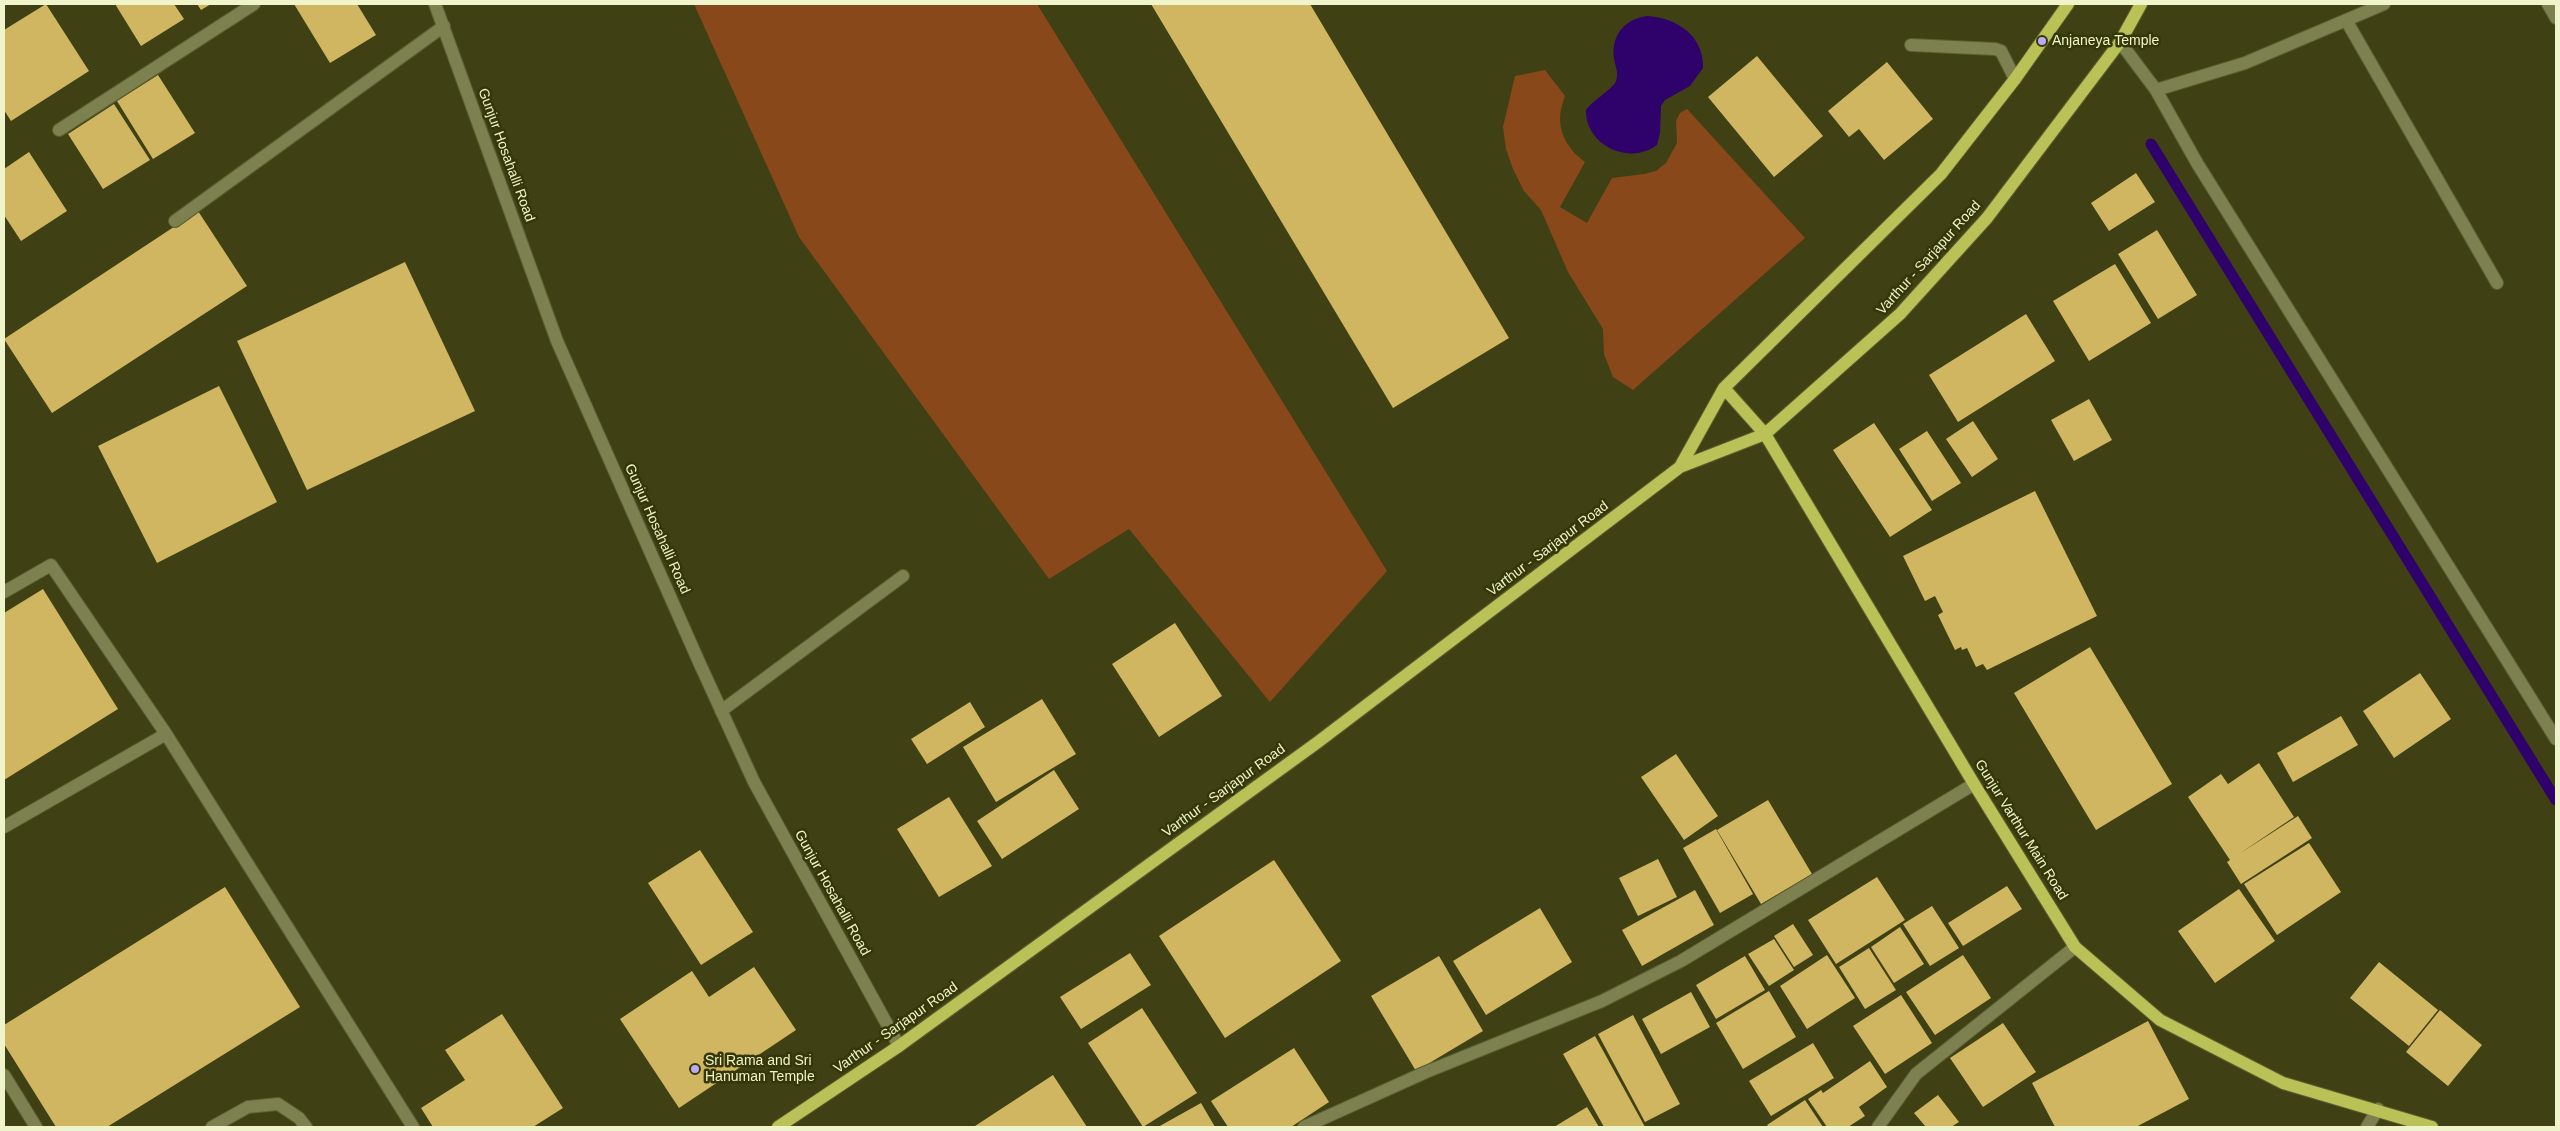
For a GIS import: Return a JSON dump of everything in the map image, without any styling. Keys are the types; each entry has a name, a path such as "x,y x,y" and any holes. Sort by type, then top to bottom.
{"main road":[{"name":"Varthur - Sarjapur Road","path":"1680,467 1724,388 1941,174 2015,79 2068,4"},
{"name":"Varthur - Sarjapur Road","path":"778,1127 899,1046 1318,742 1680,467 1765,434 1900,314 1987,218 2120,42 2141,4"},
{"name":"Gunjur Varthur Main Road","path":"1724,388 1765,434 1974,784 2075,947 2160,1020 2283,1083 2378,1109 2432,1127"}],"street":[{"path":"59,130 254,4"},
{"name":"Gunjur Hosahalli Road","path":"435,4 557,341 721,711 754,782 899,1046"},
{"path":"2156,90 2245,63 2384,4"},
{"path":"2548,4 2556,18"},
{"path":"2346,20 2497,283"},
{"path":"175,221 444,26"},
{"path":"2120,42 2156,90 2197,163 2556,740"},
{"path":"1911,45 1995,48 2001,51 2015,79"},
{"path":"4,592 51,565 166,734 413,1127"},
{"path":"721,711 903,576"},
{"path":"4,827 166,734"},
{"path":"1304,1127 1426,1072 1602,1000 1672,965 1974,784"},
{"path":"1878,1127 1916,1074 2075,947"},
{"path":"4,1076 36,1127"},
{"path":"212,1127 248,1107 278,1104 299,1118 306,1127"},
{"path":"2367,1127 2378,1109"}],"shaded area":[{"path":"694,4 1037,4 1387,571 1270,702 1129,529 1049,579 799,237"},
{"path":"1647,16 1669,20 1687,31 1699,47 1703,68 1690,86 1665,100 1661,106 1660,133 1657,145 1646,151 1622,152 1601,142 1593,133 1588,122 1586,110 1611,88 1616,81 1617,72 1614,50 1617,35 1632,21"},
{"path":"1545,70 1565,96 1560,115 1562,133 1571,148 1585,162 1560,207 1587,223 1612,178 1656,171 1666,163 1677,143 1676,121 1680,113 1687,109 1805,238 1633,390 1613,377 1604,354 1603,329 1568,272 1541,210 1524,191 1506,149 1503,127 1515,76"}],"building":[{"path":"46,4 89,71 11,121 4,110 4,30"},
{"path":"115,4 174,4 184,19 141,46"},
{"path":"197,4 211,4 201,10"},
{"path":"294,4 357,4 376,35 330,63"},
{"path":"1151,4 1310,4 1509,338 1393,408"},
{"path":"1757,56 1823,136 1774,177 1708,97"},
{"path":"1887,62 1933,119 1884,160 1859,129 1849,137 1828,111"},
{"path":"158,75 195,133 153,159 117,101"},
{"path":"114,104 150,160 103,189 68,134"},
{"path":"29,152 67,211 21,241 4,215 4,169"},
{"path":"2136,173 2155,202 2109,231 2091,203"},
{"path":"198,211 247,286 52,413 4,339"},
{"path":"2157,230 2197,295 2158,319 2118,254"},
{"path":"405,262 475,411 307,490 237,341"},
{"path":"2115,264 2151,323 2089,361 2053,301"},
{"path":"2026,314 2055,361 1958,422 1929,375"},
{"path":"219,386 277,502 157,563 98,446"},
{"path":"2089,399 2112,440 2074,461 2051,420"},
{"path":"1973,421 1998,459 1972,477 1946,439"},
{"path":"1874,423 1932,510 1890,537 1833,450"},
{"path":"1927,431 1961,483 1932,501 1899,449"},
{"path":"2035,491 2097,616 1987,670 1983,664 1976,667 1967,648 1962,650 1961,647 1955,650 1938,615 1943,612 1935,596 1925,601 1903,556"},
{"path":"43,589 118,709 4,780 4,613"},
{"path":"1175,623 1222,696 1159,737 1112,664"},
{"path":"2090,647 2172,784 2096,830 2014,693"},
{"path":"2420,673 2451,719 2394,758 2363,711"},
{"path":"1042,699 1076,754 996,802 963,747"},
{"path":"970,702 985,727 927,764 911,739"},
{"path":"2341,716 2358,745 2293,782 2277,753"},
{"path":"1676,754 1718,816 1684,840 1641,777"},
{"path":"2259,763 2294,817 2239,854 2298,816 2312,838 2241,884 2227,862 2230,860 2188,797 2221,774 2228,784"},
{"path":"1054,770 1079,809 1002,859 977,821"},
{"path":"949,797 992,866 939,897 897,829"},
{"path":"1768,800 1812,874 1761,904 1717,830"},
{"path":"1716,829 1753,894 1720,913 1683,848"},
{"path":"2309,843 2341,892 2277,935 2244,884"},
{"path":"700,850 753,932 701,965 648,883"},
{"path":"1658,859 1677,897 1638,916 1619,878"},
{"path":"1274,860 1341,961 1225,1038 1159,936"},
{"path":"1877,877 1905,920 1836,964 1808,920"},
{"path":"2007,886 2022,909 1963,946 1948,923"},
{"path":"225,887 300,1007 107,1127 56,1127 4,1044 4,1025"},
{"path":"2239,889 2275,941 2215,983 2178,931"},
{"path":"1695,890 1714,925 1642,966 1622,930"},
{"path":"1932,906 1959,948 1930,966 1903,924"},
{"path":"1540,908 1572,962 1486,1015 1453,961"},
{"path":"1793,924 1813,955 1794,967 1774,936"},
{"path":"1900,927 1924,964 1894,983 1871,947"},
{"path":"1774,939 1794,970 1769,986 1748,954"},
{"path":"1869,948 1896,990 1865,1009 1839,967"},
{"path":"1130,953 1151,985 1081,1029 1060,997"},
{"path":"1827,955 1855,998 1807,1029 1780,986"},
{"path":"1963,955 1991,998 1935,1035 1906,992"},
{"path":"1439,956 1483,1031 1416,1071 1371,996"},
{"path":"1745,956 1765,990 1716,1019 1696,985"},
{"path":"2379,962 2438,1010 2409,1046 2350,998"},
{"name":"Sri Rama and Sri Hanuman Temple","path":"754,967 796,1030 679,1108 620,1019 692,971 709,997"},
{"path":"1769,991 1796,1037 1743,1069 1716,1023"},
{"path":"1691,992 1710,1027 1661,1054 1642,1019"},
{"path":"1901,995 1932,1043 1885,1074 1853,1026"},
{"path":"1142,1008 1197,1093 1143,1127 1088,1043"},
{"path":"2440,1010 2482,1045 2448,1086 2406,1052"},
{"path":"502,1014 563,1108 533,1127 433,1127 421,1108 465,1080 445,1050"},
{"path":"1633,1015 1680,1104 1645,1122 1598,1034"},
{"path":"2148,1021 2189,1099 2136,1127 2055,1127 2032,1083"},
{"path":"2003,1023 2036,1072 1983,1107 1950,1058"},
{"path":"1595,1036 1645,1127 1604,1127 1563,1054"},
{"path":"1813,1043 1834,1078 1771,1116 1749,1081"},
{"path":"1294,1048 1329,1102 1291,1127 1228,1127 1211,1101"},
{"path":"1870,1061 1887,1087 1859,1107 1865,1116 1848,1127 1827,1127 1808,1099 1821,1090 1823,1093"},
{"path":"1053,1075 1087,1127 975,1126"},
{"path":"1938,1095 1959,1122 1951,1127 1926,1127 1914,1113"},
{"path":"1805,1100 1823,1127 1769,1127 1767,1125"},
{"path":"1201,1103 1215,1127 1158,1127"},
{"path":"1587,1107 1599,1127 1554,1127"}],"waterway":[{"path":"2151,144 2556,800"}],"place":[{"name":"Anjaneya Temple","path":"2042,41"},
{"name":"Sri Rama and Sri Hanuman Temple","path":"695,1069"}]}
